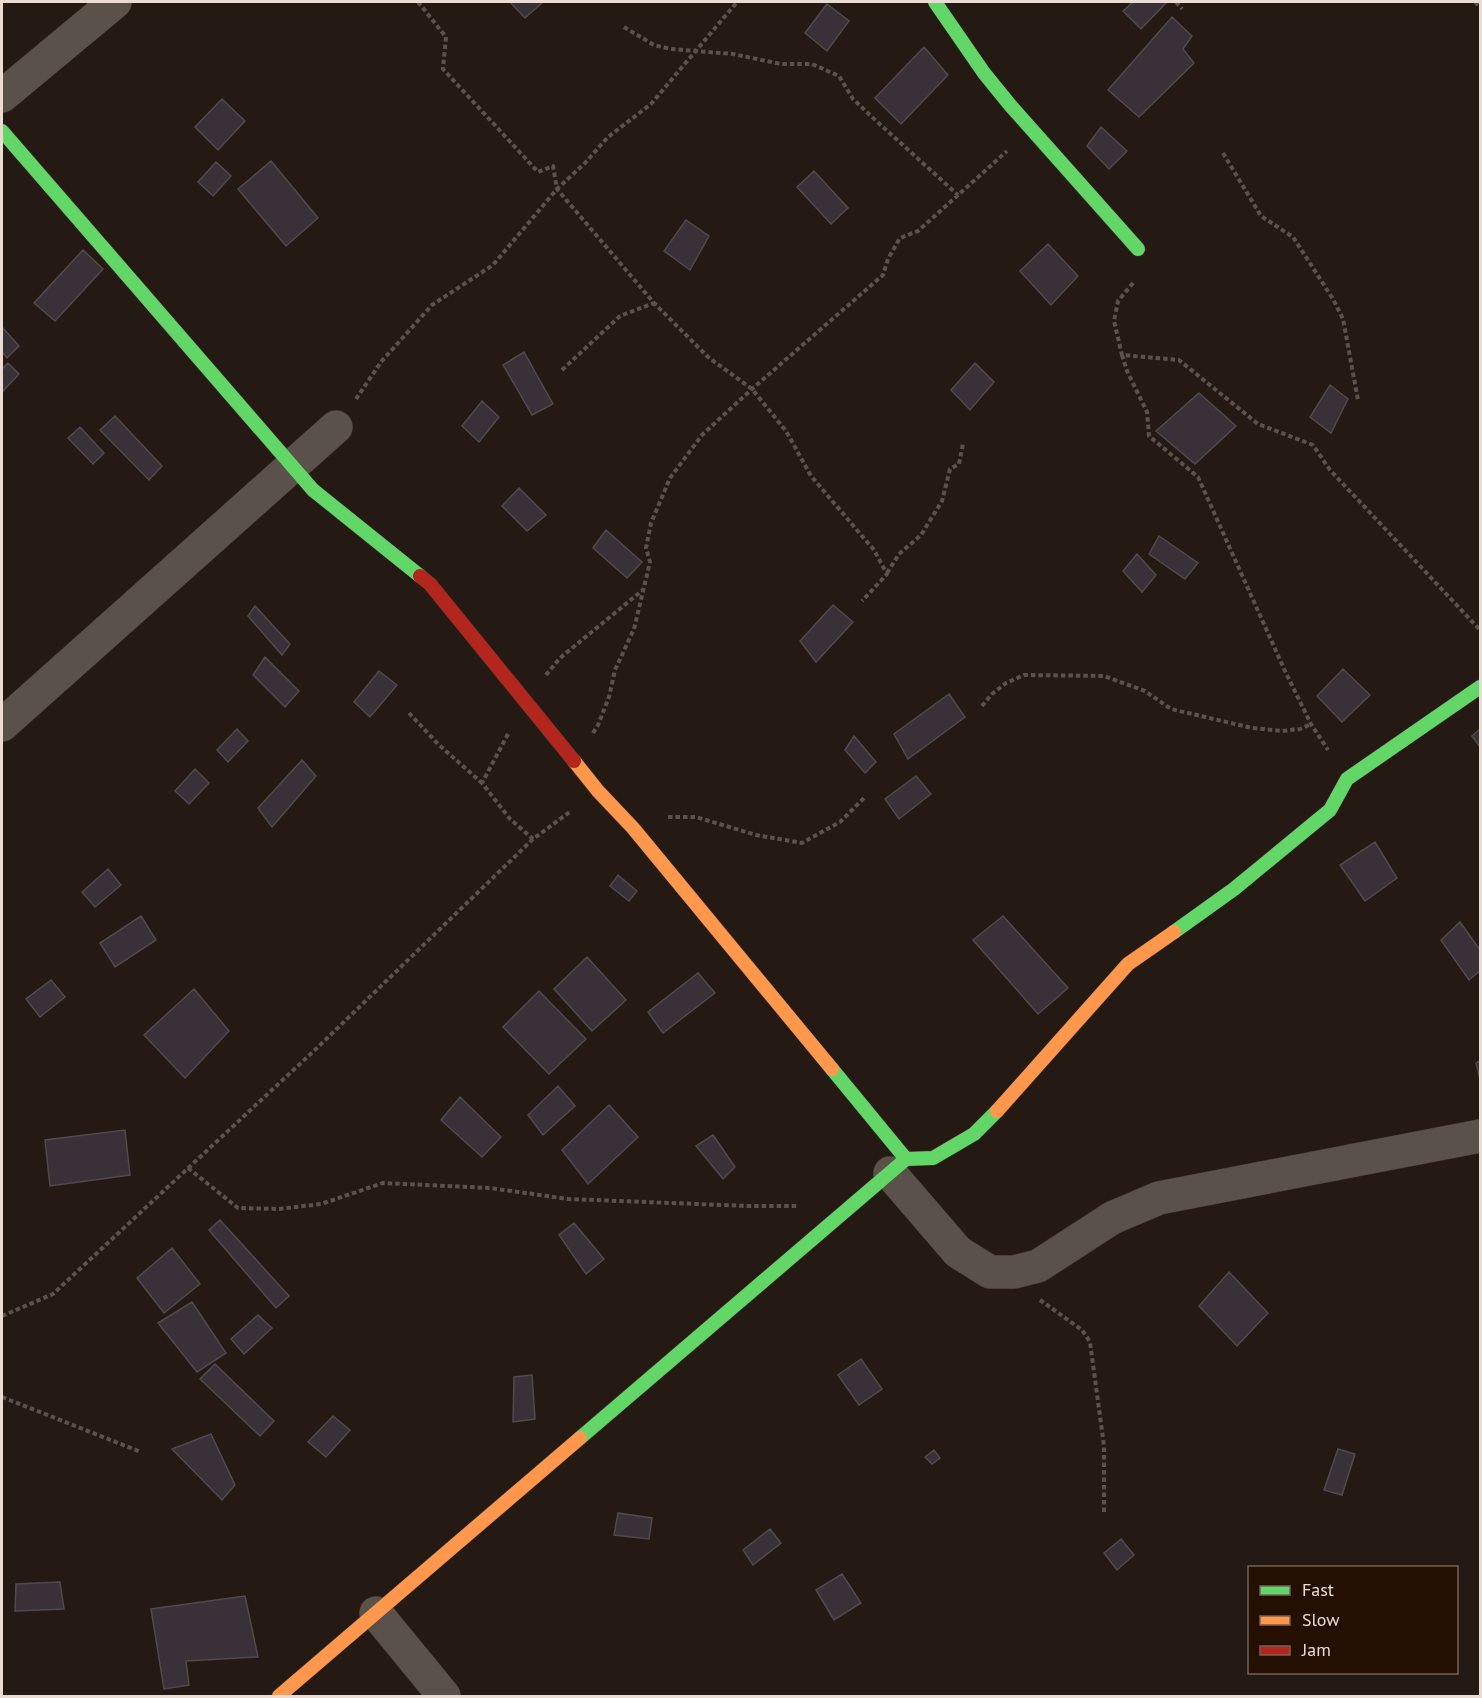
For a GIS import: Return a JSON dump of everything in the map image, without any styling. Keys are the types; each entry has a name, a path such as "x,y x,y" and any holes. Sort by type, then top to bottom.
{"street":[{"path":"2,96 115,2"},
{"path":"935,2 984,73 1138,249"},
{"path":"2,131 313,490 430,584 598,790 633,828 898,1166 958,1252 990,1272 1014,1272 1038,1266 1112,1218 1159,1198 1480,1136"},
{"path":"2,725 336,427"},
{"path":"279,1696 898,1166 933,1158 974,1134 1022,1084 1128,964 1234,889 1330,810 1347,778 1480,687"},
{"path":"376,1613 444,1696"}],"path":[{"path":"417,2 447,37 443,69 538,172 553,166 557,189 654,303 708,357 752,389 786,431 811,476 874,550 887,574"},
{"path":"336,427 381,362 432,305 493,265 557,189 608,137 651,104 737,2"},
{"path":"1176,2 1182,9"},
{"path":"1475,2 1480,7"},
{"path":"624,27 654,45 671,49 733,54 781,64 812,64 839,76 853,99 958,195"},
{"path":"574,761 598,725 609,697 615,670 634,629 650,562 646,548 651,523 670,478 702,435 883,275 888,259 900,238 918,231 1032,129"},
{"path":"1223,153 1261,216 1293,237 1334,299 1343,319 1358,400"},
{"path":"1138,249 1146,269 1118,301 1114,321 1127,371 1147,412 1149,436 1198,477 1311,724 1347,778"},
{"path":"562,370 620,316 654,303"},
{"path":"1122,356 1179,360 1258,424 1313,445 1330,470 1480,630"},
{"path":"862,601 887,574 899,554 921,535 942,501 950,469 959,464 963,444"},
{"path":"982,706 1006,683 1024,675 1104,676 1145,691 1171,709 1252,728 1282,731 1300,729 1311,724"},
{"path":"409,713 438,744 482,783"},
{"path":"2,1316 53,1294 317,1048 532,839 598,790"},
{"path":"633,828 663,817 696,817 756,835 802,843 840,822 864,798"},
{"path":"188,1167 238,1208 279,1209 321,1204 383,1183 490,1188 568,1199 748,1206 796,1205 842,1215"},
{"path":"1039,1299 1082,1330 1090,1342 1104,1446 1104,1514"},
{"path":"2,1397 141,1452"}],"building":[{"path":"510,2 543,2 525,18"},
{"path":"1133,2 1167,2 1141,29 1123,11"},
{"path":"827,4 849,21 827,51 805,33"},
{"path":"1172,17 1192,36 1183,49 1194,63 1139,117 1108,90"},
{"path":"924,47 948,75 901,124 875,98"},
{"path":"222,99 245,121 218,150 195,127"},
{"path":"1101,127 1127,151 1109,169 1087,146"},
{"path":"271,161 318,218 286,246 238,189"},
{"path":"216,162 231,176 213,196 198,182"},
{"path":"814,171 848,208 831,224 797,187"},
{"path":"686,220 709,236 690,270 664,251"},
{"path":"1048,244 1078,276 1051,305 1020,271"},
{"path":"83,250 103,269 55,321 34,303"},
{"path":"2,327 19,346 7,358 2,352"},
{"path":"524,352 553,404 532,415 503,365"},
{"path":"8,363 19,374 2,392 2,369"},
{"path":"975,363 994,382 970,410 951,390"},
{"path":"1330,385 1348,399 1331,433 1310,417"},
{"path":"1199,393 1236,426 1195,464 1156,431"},
{"path":"482,401 499,417 479,442 462,426"},
{"path":"115,416 162,466 149,480 100,430"},
{"path":"80,427 104,453 93,464 68,438"},
{"path":"519,488 546,515 527,531 502,506"},
{"path":"606,530 642,562 627,578 593,548"},
{"path":"1159,536 1198,563 1185,579 1149,554"},
{"path":"1137,554 1156,575 1142,592 1123,571"},
{"path":"833,605 853,622 816,662 800,641"},
{"path":"255,606 290,644 282,655 248,616"},
{"path":"265,657 299,691 285,707 253,675"},
{"path":"1343,669 1370,695 1342,722 1317,696"},
{"path":"379,671 397,685 370,717 354,702"},
{"path":"949,694 965,717 908,759 894,734"},
{"path":"237,729 248,741 228,762 217,750"},
{"path":"1480,729 1480,747 1472,736"},
{"path":"854,736 876,762 865,773 845,750"},
{"path":"302,760 316,776 272,827 258,808"},
{"path":"195,769 209,783 189,804 175,791"},
{"path":"916,776 931,794 899,819 885,799"},
{"path":"1375,842 1397,878 1365,901 1340,865"},
{"path":"108,869 121,885 95,907 82,892"},
{"path":"618,875 637,891 629,901 610,886"},
{"path":"141,916 156,940 115,967 100,943"},
{"path":"1003,916 1068,988 1038,1014 973,940"},
{"path":"1460,922 1480,950 1480,971 1469,980 1441,940"},
{"path":"587,957 626,1000 592,1031 554,989"},
{"path":"698,973 715,993 663,1033 648,1012"},
{"path":"51,980 65,997 40,1017 26,999"},
{"path":"194,989 229,1031 185,1078 144,1035"},
{"path":"539,991 586,1039 549,1074 503,1027"},
{"path":"1480,1061 1480,1079 1476,1063"},
{"path":"558,1086 575,1106 543,1135 528,1115"},
{"path":"460,1097 501,1137 482,1157 441,1120"},
{"path":"609,1105 638,1137 588,1184 562,1150"},
{"path":"125,1130 130,1175 50,1186 45,1140"},
{"path":"713,1135 735,1167 723,1179 696,1146"},
{"path":"220,1220 289,1296 276,1308 209,1230"},
{"path":"574,1223 604,1259 586,1274 559,1235"},
{"path":"172,1248 200,1284 164,1313 137,1278"},
{"path":"1229,1272 1268,1313 1237,1346 1199,1306"},
{"path":"192,1302 226,1353 197,1372 158,1323"},
{"path":"258,1315 272,1328 244,1354 231,1339"},
{"path":"861,1359 882,1389 859,1405 838,1375"},
{"path":"215,1364 274,1421 260,1436 200,1379"},
{"path":"532,1375 535,1419 513,1422 514,1377"},
{"path":"333,1416 350,1430 326,1457 308,1442"},
{"path":"211,1434 235,1485 222,1500 172,1449"},
{"path":"1338,1449 1355,1454 1342,1495 1324,1490"},
{"path":"934,1450 940,1458 932,1464 925,1457"},
{"path":"618,1513 652,1518 649,1539 614,1535"},
{"path":"770,1529 781,1543 753,1565 743,1550"},
{"path":"1121,1539 1134,1555 1117,1570 1104,1553"},
{"path":"842,1574 861,1603 834,1620 816,1590"},
{"path":"60,1582 64,1609 15,1611 16,1584"},
{"path":"245,1596 258,1657 186,1661 189,1685 164,1689 151,1609"}],"traffic: fast":[{"path":"935,2 984,73 1010,105 1138,249"},
{"path":"2,131 313,490 420,576"},
{"path":"1174,932 1234,889 1330,810 1347,779 1480,687"},
{"path":"832,1069 906,1159"},
{"path":"580,1438 906,1159 933,1158 974,1134 997,1111"}],"traffic: slow":[{"path":"574,761 598,791 633,828 832,1069"},
{"path":"997,1111 1128,964 1174,932"},
{"path":"279,1696 580,1438"}],"traffic: jam":[{"path":"420,576 430,584 574,761"}]}
